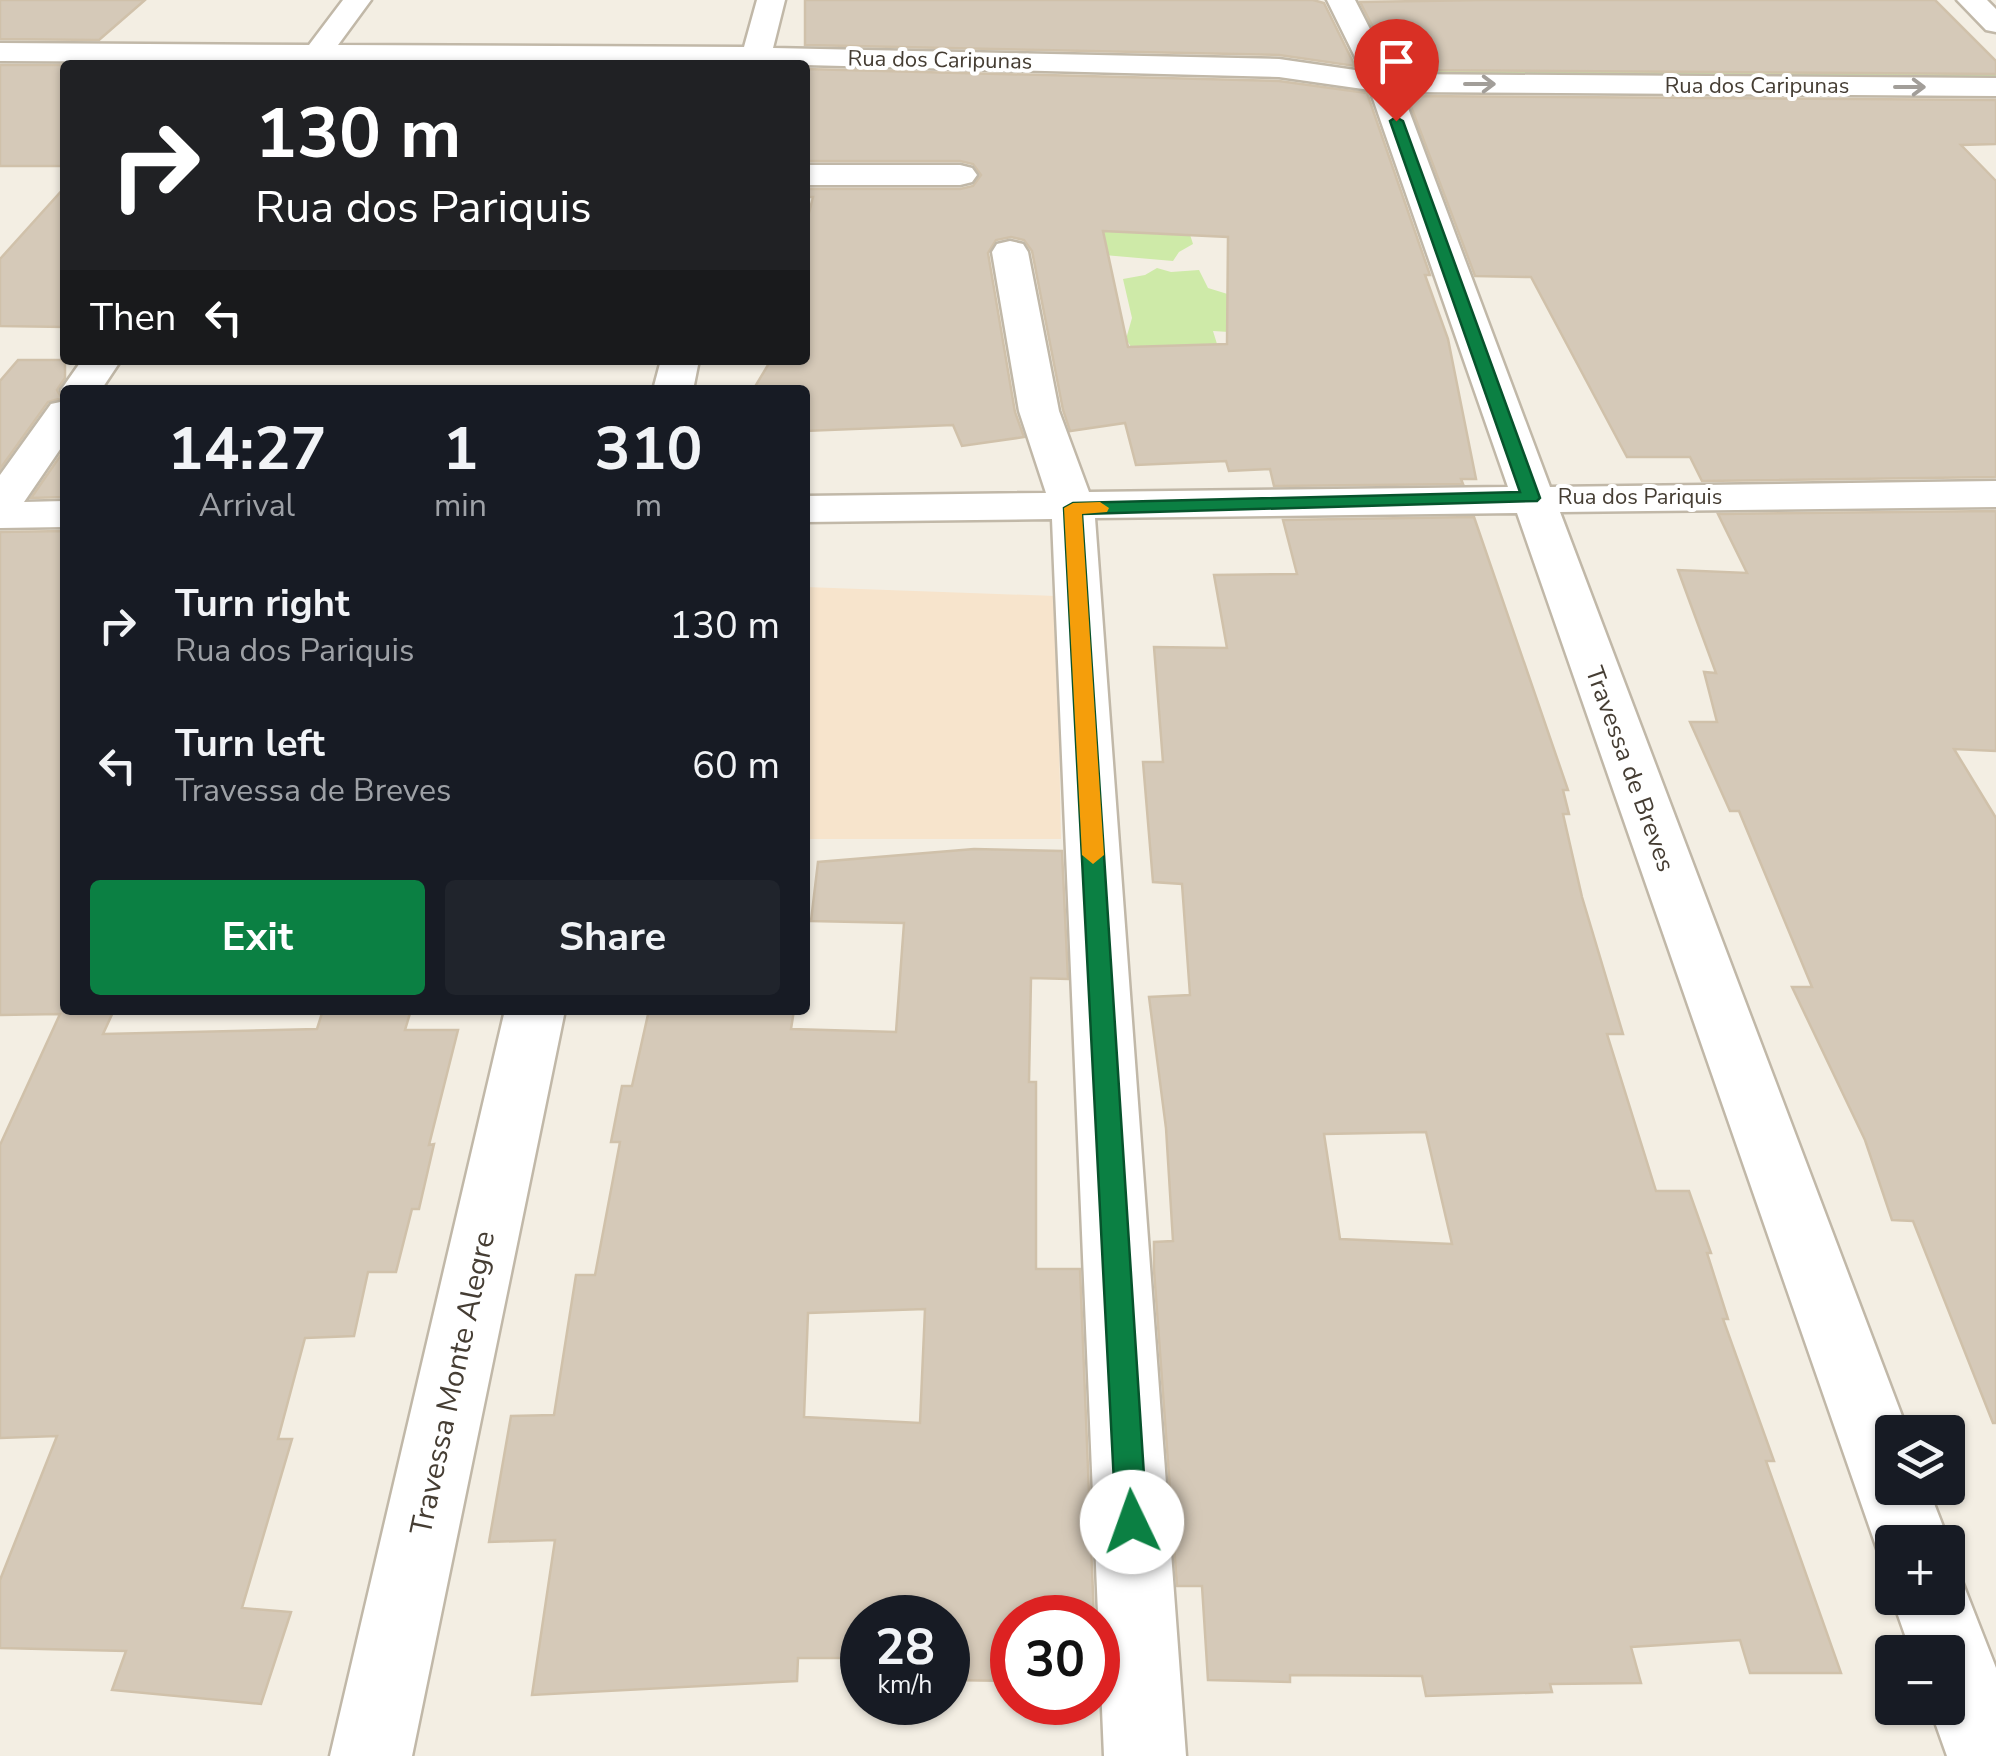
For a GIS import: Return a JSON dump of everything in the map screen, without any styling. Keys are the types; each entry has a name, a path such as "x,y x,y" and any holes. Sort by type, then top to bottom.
{"street":[{"path":"314,59 358,0"},
{"path":"755,60 770,0"},
{"name":"Travessa de Breves","path":"1341,0 1378,70 1904,1525"},
{"path":"1971,0 1996,24"},
{"name":"Rua dos Caripunas","path":"0,52 534,60"},
{"name":"Rua dos Caripunas","path":"1378,70 1510,55"},
{"name":"Rua dos Caripunas","path":"810,62 1378,70 1996,88"},
{"path":"810,175 960,175"},
{"path":"1010,252 1039,412 1073,508 1145,1756"},
{"path":"0,505 60,420"},
{"name":"Rua dos Pariquis","path":"810,509 1996,494"},
{"path":"0,515 60,514"},
{"name":"Travessa Monte Alegre","path":"371,1756 533,1015"},
{"path":"1936,1615 1988,1756"}],"shaded area":[{"path":"810,587 1056,596 1061,839 810,839"}],"green space":[{"path":"1403,63 1996,64 1996,79 1405,74"},
{"path":"1107,210 1186,222 1193,244 1173,261 1058,251"},
{"path":"1157,268 1171,272 1199,270 1208,288 1234,296 1245,333 1213,331 1217,344 1138,358 1126,339 1132,318 1123,279"}],"building":[{"path":"0,0 145,0 99,40 0,39"},
{"path":"805,0 1313,0 1324,3 1355,66 1279,55 805,45"},
{"path":"1935,0 1996,61 1996,74 1395,70 1360,2"},
{"path":"0,65 60,65 60,166 0,166"},
{"path":"810,69 1279,81 1367,93 1430,275 1425,275 1448,339 1476,479 1461,479 1463,484 1274,486 1270,469 1229,471 1226,461 1136,465 1125,423 1070,431 1032,251 1024,240 1011,237 996,240 988,253 1015,412 1024,437 962,446 953,425 810,431 810,385 756,385 768,365 810,365 810,189 973,186 981,175 973,164 810,161","holes":["1103,231 1228,237 1227,344 1128,347"]},
{"path":"1407,96 1996,100 1996,144 1961,145 1996,181 1996,477 1702,481 1690,457 1627,457 1531,277 1475,276"},
{"path":"60,193 60,327 0,326 0,259"},
{"path":"18,360 60,360 60,365 65,365 65,378 57,390 60,399 48,402 0,469 0,381"},
{"path":"60,456 60,497 31,498"},
{"path":"1996,511 1996,751 1954,749 1996,818 1993,1423 1913,1221 1892,1220 1865,1140 1792,987 1812,987 1739,811 1730,811 1690,722 1717,722 1704,672 1716,673 1678,570 1747,573 1718,514"},
{"path":"1474,517 1568,790 1563,790 1569,814 1563,814 1582,897 1623,1034 1607,1034 1656,1191 1689,1191 1711,1253 1707,1253 1728,1319 1723,1319 1774,1461 1766,1461 1841,1673 1750,1673 1740,1640 1631,1647 1641,1683 1550,1684 1552,1692 1426,1696 1422,1676 1290,1675 1290,1682 1208,1680 1202,1586 1177,1586 1154,1270 1154,1242 1173,1241 1166,1128 1149,997 1190,995 1182,884 1153,882 1143,762 1163,762 1154,647 1227,648 1214,575 1297,574 1283,520","holes":["1426,1132 1452,1244 1340,1239 1324,1134"]},
{"path":"60,531 60,1014 0,1015 0,532"},
{"path":"974,849 1062,851 1068,979 1031,978 1029,1082 1036,1082 1036,1269 1080,1269 1093,1595 990,1595 990,1681 970,1680 970,1595 840,1595 840,1658 798,1658 797,1681 532,1695 555,1540 489,1542 511,1416 554,1415 576,1275 595,1275 620,1142 611,1142 622,1086 632,1086 648,1015 793,1015 791,1029 896,1032 904,923 811,921 818,862","holes":["925,1309 920,1423 804,1417 808,1313"]},
{"path":"60,1014 112,1015 103,1034 317,1029 321,1015 410,1015 405,1030 458,1030 429,1145 434,1144 419,1209 412,1209 396,1272 368,1272 354,1336 305,1338 278,1439 292,1439 242,1608 291,1612 261,1704 112,1690 126,1651 0,1648 0,1580 57,1436 0,1438 0,1145"}],"slow traffic":[{"path":"1093,855 1073,508 1100,508"}],"route":[{"path":"1132,1522 1073,508 1531,498 1396,121"}]}
